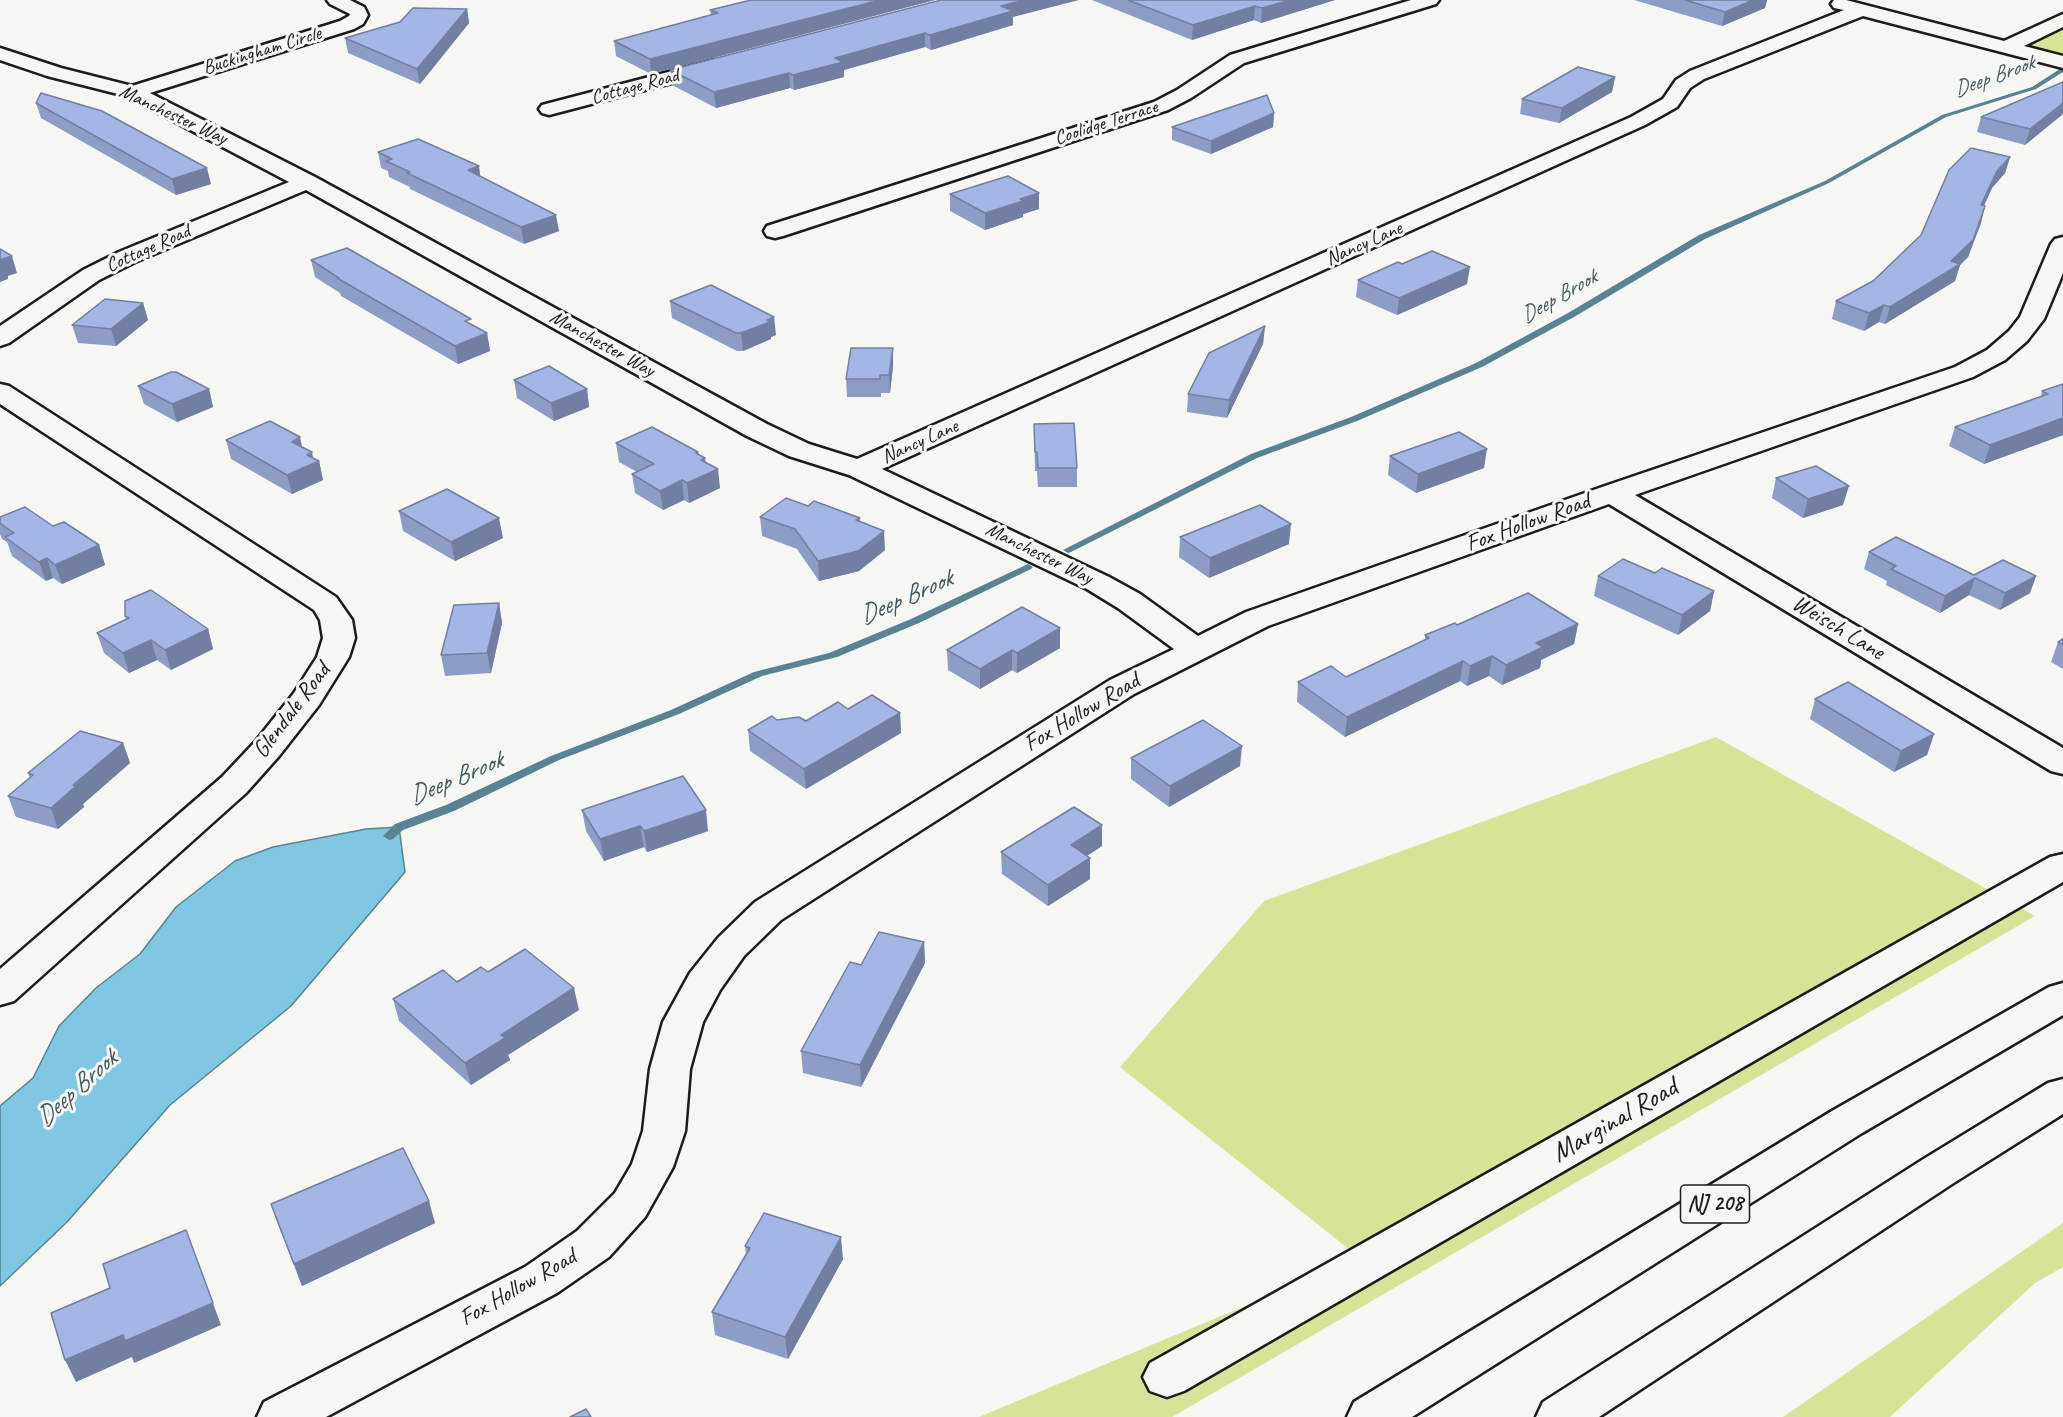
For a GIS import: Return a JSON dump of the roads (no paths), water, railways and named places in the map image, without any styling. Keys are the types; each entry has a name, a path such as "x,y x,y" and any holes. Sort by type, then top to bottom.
{"main road":[{"name":"Buckingham Circle","path":"133,92 356,20 359,15 358,11 336,0"},
{"name":"Coolidge Terrace","path":"775,231 1161,106 1184,94 1237,59 1430,0"},
{"path":"1823,0 2061,61"},
{"name":"Nancy Lane","path":"859,470 1647,117 1670,103 1683,84 1696,75 1861,10"},
{"path":"2007,47 2063,20"},
{"name":"Manchester Way","path":"0,54 54,72 133,92 307,182 758,430 799,450 859,470 1098,582 1129,601 1196,650"},
{"name":"Cottage Road","path":"549,110 734,61"},
{"name":"Cottage Road","path":"0,338 61,294 127,257 307,182"},
{"name":"Fox Hollow Road","path":"281,1417 541,1280 600,1236 630,1205 652,1167 664,1131 670,1070 683,1022 704,983 731,946 768,911 1122,687 1257,619 1612,493 1964,372 1996,355 2018,336 2032,319 2063,244"},
{"name":"Glendale Road","path":"0,392 325,604 336,620 339,638 333,657 308,698 267,749 234,784 198,819 0,991"},
{"name":"Weisch Lane","path":"1612,493 2063,763"},
{"name":"Marginal Road","path":"1167,1377 2063,866"},
{"name":"NJ 208","path":"1371,1417 1847,1122 2063,997"},
{"path":"1560,1417 1937,1172 2063,1094"}],"water":[{"path":"399,827 405,872 291,1006 170,1105 67,1222 0,1286 0,1106 33,1078 59,1026 96,988 140,954 176,907 235,861 273,847 366,829"}],"waterway":[{"name":"Deep Brook","path":"1068,550 1254,456 1354,419 1479,365 1571,315 1702,237 1827,182 1944,116 2034,88 2063,69"},
{"name":"Deep Brook","path":"389,836 399,827 450,808 555,758 675,712 758,674 833,655 915,621 1028,567"}]}
